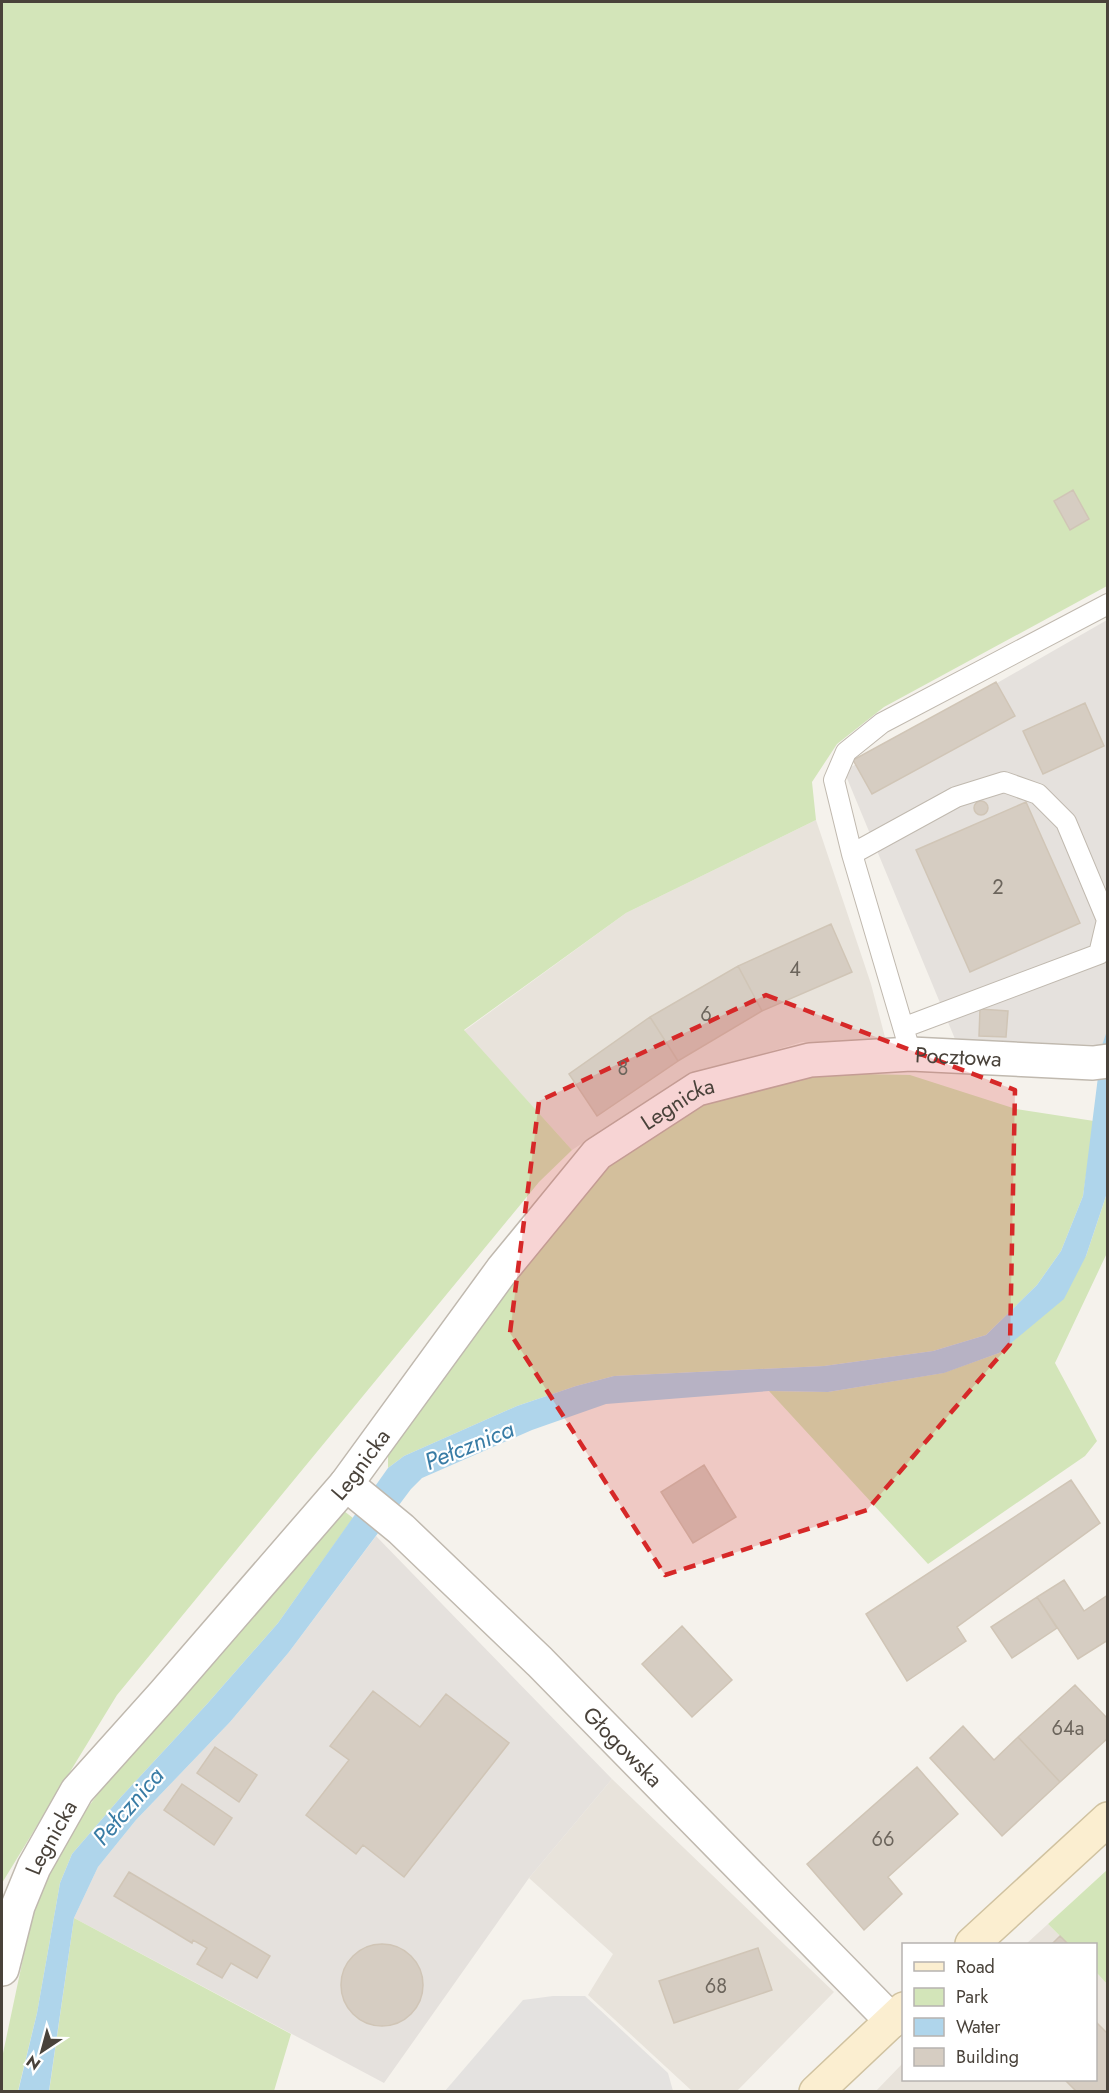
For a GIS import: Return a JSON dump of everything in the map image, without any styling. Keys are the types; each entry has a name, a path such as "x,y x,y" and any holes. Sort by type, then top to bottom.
{"main road":[{"path":"973,1943 1107,1819"},
{"path":"816,2091 898,2015"}],"street":[{"name":"Pocztowa","path":"810,1060 908,1040 1100,1062"},
{"name":"Legnicka","path":"2,1969 18,1906 34,1867 77,1791 346,1484 501,1270 597,1154 697,1089 810,1060"},
{"name":"Głogowska","path":"346,1484 401,1529 540,1662 898,2015"}],"lane":[{"path":"852,854 956,796 1004,782 1038,794 1066,822 1107,920 1099,954 908,1040 852,854 834,780 846,752 882,723 1107,604"}],"highlighted area":[{"path":"766,995 1015,1090 1010,1344 867,1510 665,1575 510,1333 539,1101"}],"shaded area":[{"path":"1107,620 1108,1031 1102,1045 955,1039 844,771"},
{"path":"816,820 871,984 886,1041 802,1042 686,1077 572,1150 464,1031 626,913"},
{"path":"376,1536 612,1779 529,1878 384,2083 74,1918 98,1867 136,1820 230,1722 289,1652"},
{"path":"612,1779 834,1992 737,2091 692,2091 588,1995 613,1954 529,1878"},
{"path":"1048,1924 1067,1943 1027,1943"},
{"path":"1097,1973 1107,1984 1107,2091 875,2092 902,2064 902,2081 1097,2081"},
{"path":"553,1996 585,1996 668,2073 673,2091 445,2091 523,2000"}],"green space":[{"path":"2,2 1107,2 1107,586 884,707 837,744 812,782 816,820 626,913 464,1030 572,1150 539,1182 117,1695 2,1883"},
{"path":"811,1073 910,1075 1016,1109 1094,1121 1083,1196 1061,1251 1037,1285 986,1335 933,1351 824,1366 614,1376 517,1406 404,1456 388,1468 388,1450 509,1278 603,1164 704,1100"},
{"path":"1107,1193 1107,1253 1055,1363 1097,1441 1085,1456 928,1564 769,1391 828,1392 943,1373 999,1353 1086,1256"},
{"path":"344,1511 353,1518 278,1623 72,1854 60,1883 37,2013 18,2091 2,2092 2,2058 32,1916 47,1872 77,1822 118,1767 191,1689"},
{"path":"1107,1870 1107,1984 1097,1973 1097,1943 1067,1943 1048,1924"},
{"path":"74,1918 291,2034 274,2091 49,2092"}],"water":[{"name":"Pełcznica","path":"1107,1031 1107,1193 1086,1256 1064,1299 999,1353 944,1373 828,1392 769,1391 606,1404 532,1430 422,1478 411,1489 289,1652 230,1722 136,1820 98,1867 74,1918 49,2091 18,2092 37,2013 60,1883 72,1854 278,1623 388,1468 404,1456 517,1406 614,1376 824,1366 933,1351 986,1335 1037,1285 1061,1251 1083,1196 1102,1045"}],"building":[{"path":"1073,490 1089,519 1070,530 1054,501"},
{"path":"996,682 1015,716 872,794 853,760"},
{"path":"1085,703 1104,746 1043,774 1023,731"},
{"path":"978,801 984,801 988,808 984,815 978,815 974,811 974,805"},
{"path":"1026,802 1080,923 970,972 916,850"},
{"path":"831,924 852,972 762,1011 738,966"},
{"path":"738,966 762,1011 678,1061 650,1017"},
{"path":"980,1009 1008,1011 1006,1037 979,1036"},
{"path":"650,1017 678,1061 597,1116 569,1074"},
{"path":"704,1465 736,1517 693,1543 661,1492"},
{"path":"1071,1480 1100,1523 957,1627 966,1641 907,1681 866,1614"},
{"path":"1064,1580 1084,1611 1108,1595 1108,1640 1078,1659 1037,1597"},
{"path":"1037,1597 1057,1628 1012,1658 991,1627"},
{"path":"682,1626 732,1680 692,1717 642,1664"},
{"path":"1075,1685 1108,1719 1108,1738 1060,1782 1018,1737"},
{"path":"373,1691 420,1727 446,1694 509,1743 404,1877 363,1845 356,1854 306,1815 349,1760 330,1746"},
{"path":"963,1726 994,1760 1018,1737 1060,1782 1002,1836 930,1758"},
{"path":"215,1747 257,1775 239,1802 197,1773"},
{"path":"917,1767 958,1814 888,1877 902,1894 864,1930 807,1864"},
{"path":"182,1784 232,1818 214,1845 164,1810"},
{"path":"129,1872 270,1956 257,1978 231,1963 222,1978 197,1964 207,1948 193,1940 192,1943 114,1896"},
{"path":"1060,1936 1067,1943 1053,1943"},
{"path":"382,1944 398,1947 411,1956 420,1969 423,1985 420,2001 411,2014 398,2023 382,2026 366,2023 353,2014 344,2001 341,1985 344,1969 353,1956 366,1947"},
{"path":"758,1948 772,1990 674,2023 659,1981"},
{"path":"1097,2023 1108,2034 1108,2092 1077,2092 1066,2081 1097,2081"}]}
